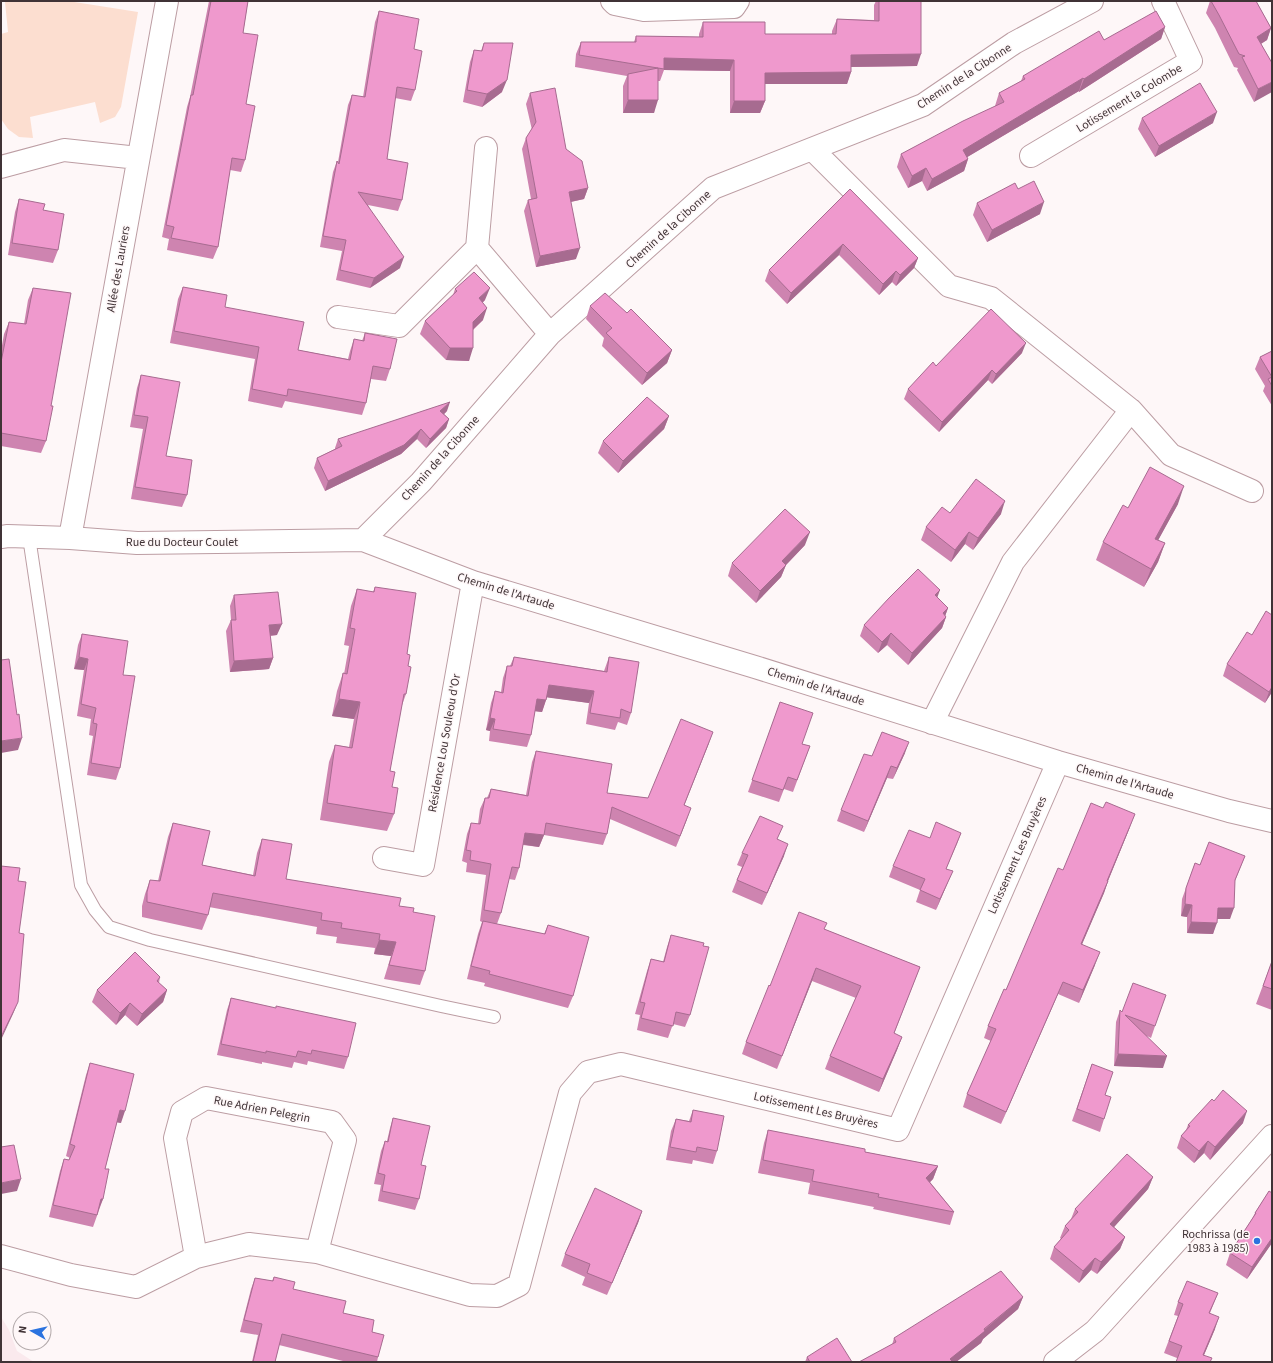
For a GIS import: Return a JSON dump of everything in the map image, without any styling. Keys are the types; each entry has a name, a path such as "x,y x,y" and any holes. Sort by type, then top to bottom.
{"street":[{"name":"Allée des Lauriers","path":"70,538 167,1"},
{"path":"612,1 615,4 644,10 734,7 738,1"},
{"name":"Chemin de la Cibonne","path":"363,540 421,482 550,334 713,188 923,105 1014,43 1092,1"},
{"name":"Lotissement la Colombe","path":"1031,156 1191,61 1163,1"},
{"path":"338,317 399,326 477,248 486,148"},
{"path":"812,149 949,286 991,298 1131,410 1171,455 1252,491"},
{"path":"1,166 64,150 138,158"},
{"path":"477,248 550,334"},
{"path":"932,723 1013,562 1131,410"},
{"name":"Rue du Docteur Coulet","path":"1,537 70,538 137,543 363,540"},
{"name":"Chemin de l'Artaude","path":"363,540 473,582 755,667 1058,762 1229,811 1272,821"},
{"name":"Résidence Lou Souleou d'Or","path":"384,858 423,865 473,582"},
{"name":"Lotissement Les Bruyères","path":"317,1252 470,1295 497,1296 519,1285 570,1093 588,1072 621,1064 898,1130 1058,762"},
{"name":"Rue Adrien Pelegrin","path":"196,1257 175,1138 182,1112 206,1098 332,1122 346,1140 317,1252"},
{"path":"1055,1362 1095,1331 1272,1136"},
{"path":"1,1256 71,1275 136,1287 196,1257 249,1244 317,1252"}],"lane":[{"path":"28,537 81,885 95,910 109,927 158,941 494,1017"}],"shaded area":[{"path":"68,1 138,12 121,107 115,117 100,123 95,102 30,117 33,138 19,137 8,129 1,119 1,34 8,32 5,2"},
{"path":"1,1317 12,1338 12,1351 17,1351 34,1362 1,1362"}],"building":[{"path":"211,1 248,1 243,33 258,35 246,104 255,106 245,160 232,158 218,247 171,238 174,227 166,225"},
{"path":"879,1 921,1 921,54 851,55 851,72 765,73 765,101 734,101 734,60 664,58 664,69 579,55 581,42 636,42 636,36 703,37 703,22 765,22 765,34 836,34 837,19 879,21"},
{"path":"1211,1 1256,1 1271,28 1257,37 1272,63 1272,82 1258,89 1242,57 1245,56 1239,54"},
{"path":"379,11 419,19 414,49 422,51 415,90 397,87 387,159 408,163 402,200 358,192 404,257 374,278 340,270 346,240 323,236 337,161 339,164 352,95 365,97"},
{"path":"1156,11 1165,27 1084,79 1083,78 963,150 968,159 932,179 926,168 912,176 901,154 963,121 1004,102 999,93 1025,79 1023,76 1099,31 1104,40"},
{"path":"484,43 513,43 507,80 487,94 467,90 474,50 482,51"},
{"path":"658,68 658,100 628,100 628,74"},
{"path":"1200,83 1217,112 1159,146 1142,118"},
{"path":"555,88 566,149 582,161 588,188 569,192 580,248 540,256 528,200 537,198 526,138 536,122 530,93"},
{"path":"1034,181 1044,202 992,230 977,203 1015,183 1018,189"},
{"path":"850,189 918,258 900,275 896,271 883,284 843,244 791,293 769,270"},
{"path":"19,199 45,204 43,210 64,214 58,250 12,243"},
{"path":"474,272 490,288 479,298 487,308 473,322 473,348 450,348 425,321 457,291 455,289"},
{"path":"183,287 227,295 225,307 304,322 298,350 350,360 354,339 364,341 365,333 397,339 390,369 373,366 366,403 288,389 287,396 252,389 259,347 174,331"},
{"path":"33,288 71,293 46,441 1,433 1,362 9,322 26,324"},
{"path":"605,293 627,313 631,309 672,350 647,373 606,333 612,328 590,306"},
{"path":"991,309 1026,343 996,374 992,370 942,422 908,389 933,362 936,366"},
{"path":"1272,351 1272,377 1260,357"},
{"path":"141,375 180,382 166,456 192,460 187,495 135,487 148,417 134,415"},
{"path":"1272,377 1272,386 1268,379"},
{"path":"647,397 669,416 623,461 603,441"},
{"path":"450,402 440,411 449,419 430,439 421,429 404,445 328,481 317,458 342,446 338,439"},
{"path":"1150,467 1184,486 1155,539 1165,543 1151,569 1103,542 1123,505 1128,508"},
{"path":"976,479 1005,501 978,538 969,532 955,550 926,527 942,507 950,513"},
{"path":"785,509 810,532 782,561 786,565 760,591 732,563"},
{"path":"918,569 940,590 935,595 948,608 943,613 946,617 912,653 891,633 882,642 864,625"},
{"path":"375,587 416,593 407,654 410,655 408,666 411,667 406,694 404,694 390,771 395,772 392,787 398,788 394,814 327,803 335,745 352,748 360,702 339,699 343,673 347,674 355,629 350,628 357,589 374,592"},
{"path":"278,592 282,624 269,625 273,658 234,661 231,620 236,620 234,595"},
{"path":"1266,611 1272,615 1272,687 1269,692 1227,664 1247,632 1252,635"},
{"path":"82,634 128,641 123,675 135,676 120,768 91,763 97,724 93,723 96,708 81,704 88,659 79,657"},
{"path":"514,657 607,672 609,657 639,662 631,713 621,709 620,718 590,713 594,691 549,685 546,700 537,699 531,735 493,729 495,719 490,718 495,691 503,693 507,666 512,666"},
{"path":"9,659 22,738 1,741 1,660"},
{"path":"780,702 813,713 802,744 810,746 797,780 788,777 783,790 752,780"},
{"path":"681,719 713,732 684,805 691,808 680,836 612,807 607,834 546,823 544,835 525,833 519,868 512,867 501,913 484,910 491,864 470,860 471,851 466,850 471,823 480,824 485,798 489,798 491,789 528,796 536,751 612,764 607,793 648,798"},
{"path":"882,732 909,742 897,768 891,766 868,821 841,810 864,754 872,756"},
{"path":"1106,802 1135,814 1081,944 1100,952 1083,990 1063,982 1006,1112 967,1094 996,1029 988,1026 1004,989 1006,990 1058,868 1063,870 1091,803 1103,808"},
{"path":"760,816 783,826 777,839 788,844 767,893 737,880 748,855 742,853"},
{"path":"936,822 961,833 946,869 953,871 940,899 920,890 925,879 893,866 909,830 930,838"},
{"path":"173,823 210,831 202,865 255,876 262,839 292,844 286,879 401,898 399,906 414,908 413,912 435,916 425,971 389,965 396,942 379,940 380,934 341,928 342,923 321,920 322,913 213,893 208,915 147,902 147,892 150,880 160,881"},
{"path":"1209,842 1245,856 1235,880 1234,908 1218,908 1217,923 1191,922 1192,905 1185,904 1186,888 1195,863 1200,865"},
{"path":"1,866 20,868 18,881 26,882 19,933 24,934 18,1002 1,1037"},
{"path":"799,912 827,923 824,929 920,967 894,1033 902,1037 883,1079 830,1056 861,986 816,968 782,1056 746,1042"},
{"path":"483,921 545,934 548,925 589,937 573,996 489,974 490,971 471,966"},
{"path":"671,935 704,943 703,946 709,947 690,1015 676,1012 673,1026 641,1018 645,1003 640,1002 651,959 664,962"},
{"path":"135,952 160,977 157,981 167,990 142,1014 130,1003 120,1013 97,990"},
{"path":"1272,961 1272,989 1263,986"},
{"path":"1133,983 1166,995 1155,1026 1125,1015 1167,1056 1118,1054 1120,1010 1122,1012"},
{"path":"231,998 356,1023 348,1057 312,1050 311,1054 298,1051 296,1057 221,1044"},
{"path":"90,1063 134,1074 125,1111 120,1110 105,1169 109,1169 103,1199 101,1199 97,1215 53,1205 64,1159 69,1160 75,1146 70,1144"},
{"path":"1092,1064 1113,1072 1105,1095 1111,1097 1104,1119 1077,1109"},
{"path":"1223,1090 1247,1111 1215,1147 1208,1141 1199,1151 1181,1136 1190,1126 1188,1125 1212,1099 1214,1101"},
{"path":"693,1110 724,1116 717,1151 697,1147 696,1152 670,1147 676,1119 691,1122"},
{"path":"393,1118 430,1126 421,1165 426,1166 419,1199 382,1191 385,1175 378,1173 385,1141 388,1142"},
{"path":"768,1130 865,1149 865,1152 938,1166 926,1178 954,1212 878,1197 879,1194 812,1181 814,1170 763,1160"},
{"path":"14,1145 21,1179 1,1183 1,1147"},
{"path":"1127,1154 1153,1177 1110,1224 1125,1237 1101,1262 1095,1258 1083,1271 1054,1247 1069,1230 1065,1226 1078,1212 1075,1209"},
{"path":"595,1188 642,1211 612,1283 587,1273 590,1264 565,1254"},
{"name":"Rochrissa (de 1983 à 1985)","path":"1269,1191 1272,1193 1272,1238 1252,1267 1230,1253"},
{"path":"1001,1271 1023,1297 984,1329 985,1331 950,1359 952,1361 951,1362 859,1362 896,1342 894,1338"},
{"path":"274,1277 295,1282 293,1289 346,1301 343,1313 374,1320 372,1332 384,1335 378,1357 282,1334 275,1362 253,1362 262,1324 244,1320 255,1278 273,1281"},
{"path":"1187,1281 1218,1293 1209,1313 1219,1317 1203,1355 1212,1358 1210,1362 1176,1362 1182,1346 1169,1341 1183,1304 1178,1302"},
{"path":"837,1338 852,1362 810,1362 807,1357"}],"place":[{"name":"Rochrissa (de 1983 à 1985)","path":"1257,1241"}]}
